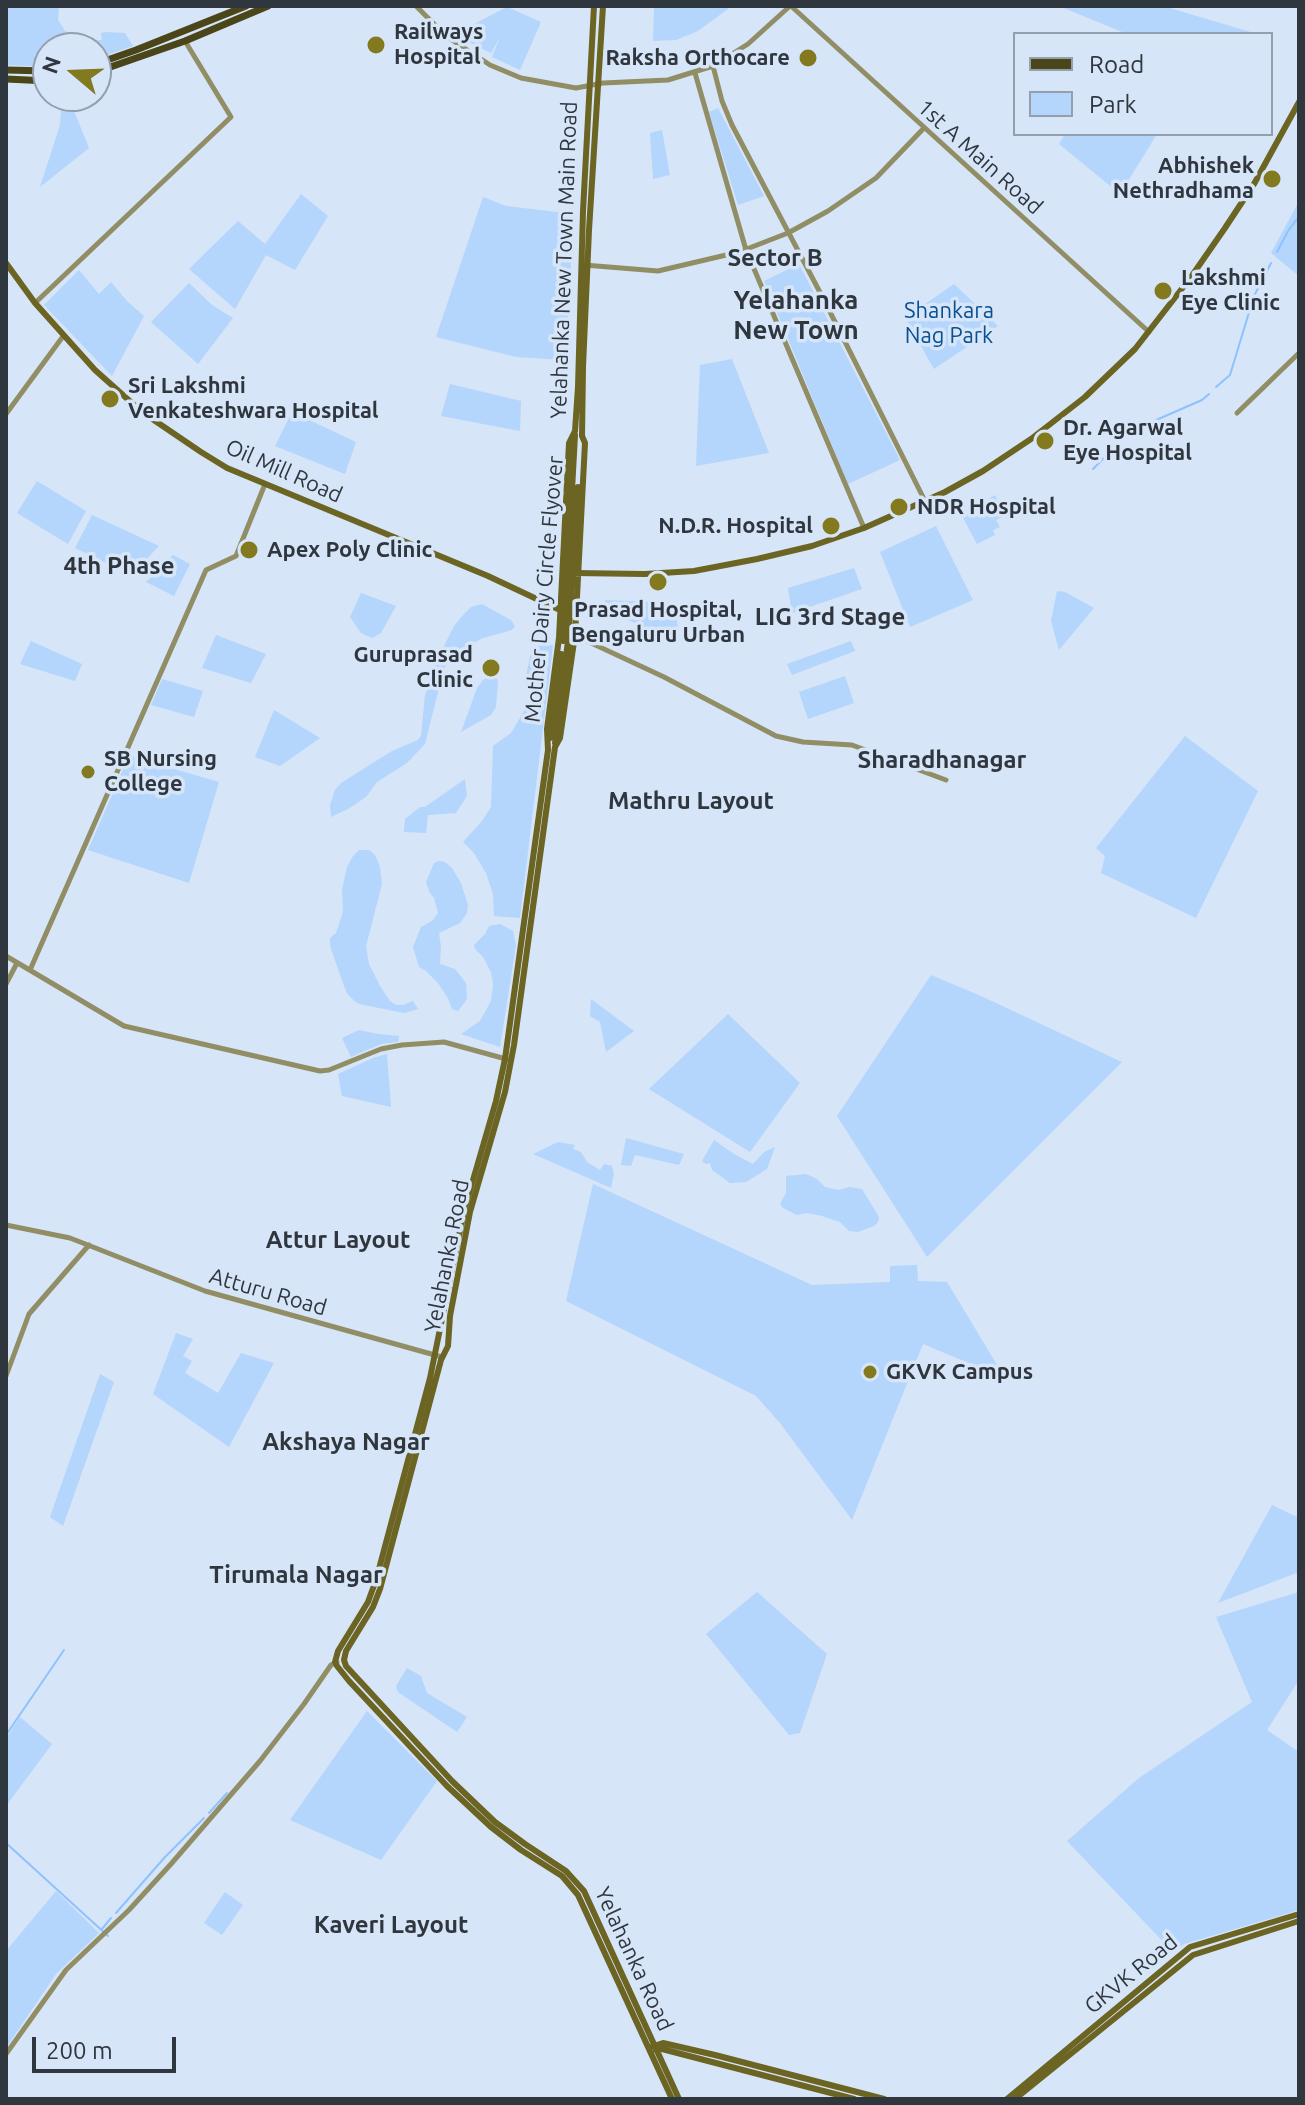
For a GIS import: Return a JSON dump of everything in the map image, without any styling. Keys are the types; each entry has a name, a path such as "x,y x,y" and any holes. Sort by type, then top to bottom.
{"main road":[{"path":"112,65 246,6"},
{"path":"112,60 185,41 268,6"},
{"name":"Yelahanka New Town Main Road","path":"578,573 585,443 578,433 594,6"},
{"name":"Yelahanka New Town Main Road","path":"585,265 603,6"},
{"path":"6,70 32,71"},
{"path":"6,79 32,80"},
{"path":"561,573 694,571 812,546 864,528 983,471 1092,391 1149,332 1239,208 1299,102"},
{"name":"Oil Mill Road","path":"6,263 35,303 95,370 142,412 227,468 488,576 560,610"},
{"name":"Yelahanka New Town Main Road","path":"560,610 569,443 578,433"},
{"name":"Mother Dairy Circle Flyover","path":"552,748 572,545 578,433"},
{"name":"Yelahanka Road","path":"578,573 575,635 560,738 552,748 527,960 508,1059 467,1199 438,1356 380,1589 344,1660 346,1666 452,1781 495,1822 566,1871 584,1891 672,2099"},
{"path":"563,640 560,610 576,611"},
{"name":"Yelahanka Road","path":"508,1059 505,1092 475,1190 450,1316 448,1346 438,1356 430,1378 373,1588 335,1662 449,1788 491,1827 562,1876 578,1895 679,2099"},
{"name":"GKVK Road","path":"1007,2099 1190,1947 1299,1914"},
{"name":"GKVK Road","path":"1015,2099 1193,1955 1299,1921"},
{"path":"653,2049 662,2043 884,2099"},
{"path":"653,2049 854,2099"}],"street":[{"path":"416,6 446,36 490,65 521,78 576,88 589,96"},
{"path":"576,88 668,80 695,73 713,66 748,44 790,6"},
{"name":"1st A Main Road","path":"790,6 1149,332"},
{"path":"35,303 231,117 185,41"},
{"path":"713,66 732,125 925,501"},
{"path":"695,73 746,250 864,528"},
{"path":"585,265 658,271 746,250 788,233 828,211 876,178 924,128"},
{"path":"6,414 64,335"},
{"path":"1237,413 1299,353"},
{"path":"30,970 206,570 236,556 265,484"},
{"path":"563,640 575,635 664,677 776,736 803,742 852,745 946,780"},
{"path":"6,956 124,1026 320,1071 381,1049 444,1042 508,1059"},
{"path":"6,984 17,963"},
{"name":"Atturu Road","path":"6,1225 70,1238 213,1294 438,1356"},
{"path":"6,1376 29,1314 89,1245"},
{"path":"6,2054 66,1970 171,1864 266,1753 335,1662 344,1660"}],"green space":[{"path":"6,6 59,6 58,20 67,32 32,32 32,66 6,65"},
{"path":"654,6 732,6 698,31 676,40 653,41"},
{"path":"1059,6 1163,6 1251,32 1122,32"},
{"path":"507,7 541,22 520,70 492,57 500,37 491,53 468,42 476,23"},
{"path":"112,32 125,33 133,46 112,53"},
{"path":"718,108 764,196 738,205 709,112"},
{"path":"61,112 74,112 89,148 40,187 60,125"},
{"path":"662,130 670,175 653,179 650,133"},
{"path":"1064,136 1156,136 1120,194 1059,144"},
{"path":"301,194 328,216 295,270 266,255 235,309 189,269 238,221 265,244"},
{"path":"483,197 506,206 574,214 565,360 516,357 436,337"},
{"path":"1299,201 1299,276 1271,253"},
{"path":"799,264 900,460 848,484 764,281"},
{"path":"79,270 99,294 111,282 144,316 112,376 44,305"},
{"path":"189,283 212,305 233,318 198,364 151,322"},
{"name":"Shankara Nag Park","path":"954,284 998,326 934,369 905,318"},
{"path":"732,359 769,453 696,466 700,365"},
{"path":"450,384 521,401 520,431 441,416"},
{"path":"292,412 356,442 345,474 275,446"},
{"path":"37,481 86,511 68,544 17,513"},
{"path":"995,495 1005,516 996,520 1000,527 993,530 995,535 977,544 962,516"},
{"path":"92,515 159,546 131,575 75,548"},
{"path":"936,526 973,600 910,627 880,552"},
{"path":"173,555 190,564 174,596 146,582"},
{"path":"854,568 862,589 792,613 788,588"},
{"path":"1057,591 1065,592 1094,608 1059,650 1051,621"},
{"path":"361,593 396,606 381,633 372,638 361,633 350,617"},
{"path":"605,600 674,603 679,636 667,637 605,610"},
{"path":"482,604 511,620 515,626 512,630 465,647 451,659 444,668 425,744 407,763 377,782 366,797 331,817 330,805 341,783 421,736 425,695 441,652 464,614 471,607"},
{"path":"216,635 266,654 251,683 202,668"},
{"path":"31,641 82,664 75,681 20,664"},
{"path":"851,641 855,651 792,675 787,664"},
{"path":"553,645 520,918 494,916 493,894 486,873 463,842 491,807 493,746 511,733 530,701 525,682 530,656 537,646"},
{"path":"494,674 498,681 496,707 491,715 461,732 477,688"},
{"path":"845,676 854,703 808,719 799,692"},
{"path":"162,679 203,691 194,717 151,705"},
{"path":"274,710 320,738 280,766 255,757"},
{"path":"1185,736 1258,791 1196,918 1101,873 1105,856 1096,848"},
{"path":"129,756 219,782 189,883 88,850"},
{"path":"465,779 467,796 456,813 428,815 426,833 404,832 405,819"},
{"path":"359,850 369,850 375,855 382,884 366,946 369,964 390,1001 403,1005 413,1001 418,1009 404,1013 357,1003 344,986 330,938 336,933 343,912 342,890 347,867"},
{"path":"439,861 452,868 468,905 460,923 439,933 440,964 455,969 466,983 467,999 458,1011 452,1009 438,983 419,967 413,947 421,927 438,913 426,882 434,863"},
{"path":"500,924 513,931 516,945 500,1047 461,1034 480,1021 491,1001 491,972 474,945 489,926"},
{"path":"931,975 1122,1062 927,1257 837,1116"},
{"path":"591,999 634,1031 606,1052 600,1022 590,1016"},
{"path":"728,1014 800,1083 750,1152 649,1089"},
{"path":"359,1030 399,1036 398,1042 381,1044 351,1057 342,1038"},
{"path":"387,1054 391,1107 342,1096 338,1074"},
{"path":"626,1138 684,1154 679,1165 635,1155 631,1166 621,1165"},
{"path":"714,1140 753,1164 764,1152 775,1147 767,1169 746,1182 730,1183 712,1170 710,1163 702,1161"},
{"path":"558,1142 575,1145 573,1149 581,1152 587,1162 600,1170 604,1164 612,1166 611,1188 533,1154"},
{"path":"806,1174 825,1187 862,1189 879,1217 878,1222 858,1232 849,1231 840,1222 807,1213 797,1215 783,1208 780,1204 786,1193 786,1176"},
{"path":"593,1184 812,1285 890,1282 890,1266 917,1265 918,1281 947,1282 1005,1378 923,1344 852,1520 780,1423 756,1396 566,1301"},
{"path":"176,1333 193,1339 183,1356 192,1361 185,1373 218,1393 241,1353 274,1363 229,1447 153,1394"},
{"path":"100,1374 114,1382 63,1526 50,1517"},
{"path":"1272,1505 1299,1518 1299,1572 1218,1603"},
{"path":"757,1592 827,1654 800,1733 789,1735 706,1634"},
{"path":"1299,1592 1299,1680 1267,1730 1299,1752 1299,1910 1184,1944 1174,1953 1067,1841 1139,1778 1252,1702 1216,1617"},
{"path":"407,1668 421,1676 427,1693 467,1717 457,1732 398,1692 396,1686"},
{"path":"367,1711 437,1781 381,1860 290,1820"},
{"path":"20,1717 52,1744 6,1806 6,1738"},
{"path":"56,1891 99,1933 56,1974 6,2048 6,1951"},
{"path":"225,1892 243,1905 222,1935 204,1923"}],"waterway":[{"path":"1277,252 1297,219"},
{"path":"1216,387 1230,375 1254,296 1271,263"},
{"path":"1093,469 1131,431 1202,400 1209,394"},
{"path":"6,1735 64,1650"},
{"path":"209,1813 227,1793"},
{"path":"116,1913 204,1818"},
{"path":"6,1843 108,1936"},
{"path":"102,1929 111,1918"}],"place":[{"name":"Railways Hospital","path":"376,45"},
{"name":"Raksha Orthocare","path":"808,58"},
{"name":"Abhishek Nethradhama","path":"1272,179"},
{"name":"Lakshmi Eye Clinic","path":"1163,291"},
{"name":"Sri Lakshmi Venkateshwara Hospital","path":"110,399"},
{"name":"Dr. Agarwal Eye Hospital","path":"1045,441"},
{"name":"NDR Hospital","path":"899,507"},
{"name":"N.D.R. Hospital","path":"831,526"},
{"name":"Apex Poly Clinic","path":"249,550"},
{"name":"Prasad Hospital, Bengaluru Urban","path":"658,582"},
{"name":"Guruprasad Clinic","path":"491,668"},
{"name":"SB Nursing College","path":"88,772"},
{"name":"GKVK Campus","path":"870,1372"}],"district":[{"name":"Sector B","path":"775,258"},
{"name":"Yelahanka New Town","path":"796,315"},
{"name":"4th Phase","path":"119,566"},
{"name":"LIG 3rd Stage","path":"830,617"},
{"name":"Sharadhanagar","path":"942,760"},
{"name":"Mathru Layout","path":"691,801"},
{"name":"Attur Layout","path":"338,1240"},
{"name":"Akshaya Nagar","path":"346,1442"},
{"name":"Tirumala Nagar","path":"296,1575"},
{"name":"Kaveri Layout","path":"391,1925"}]}
